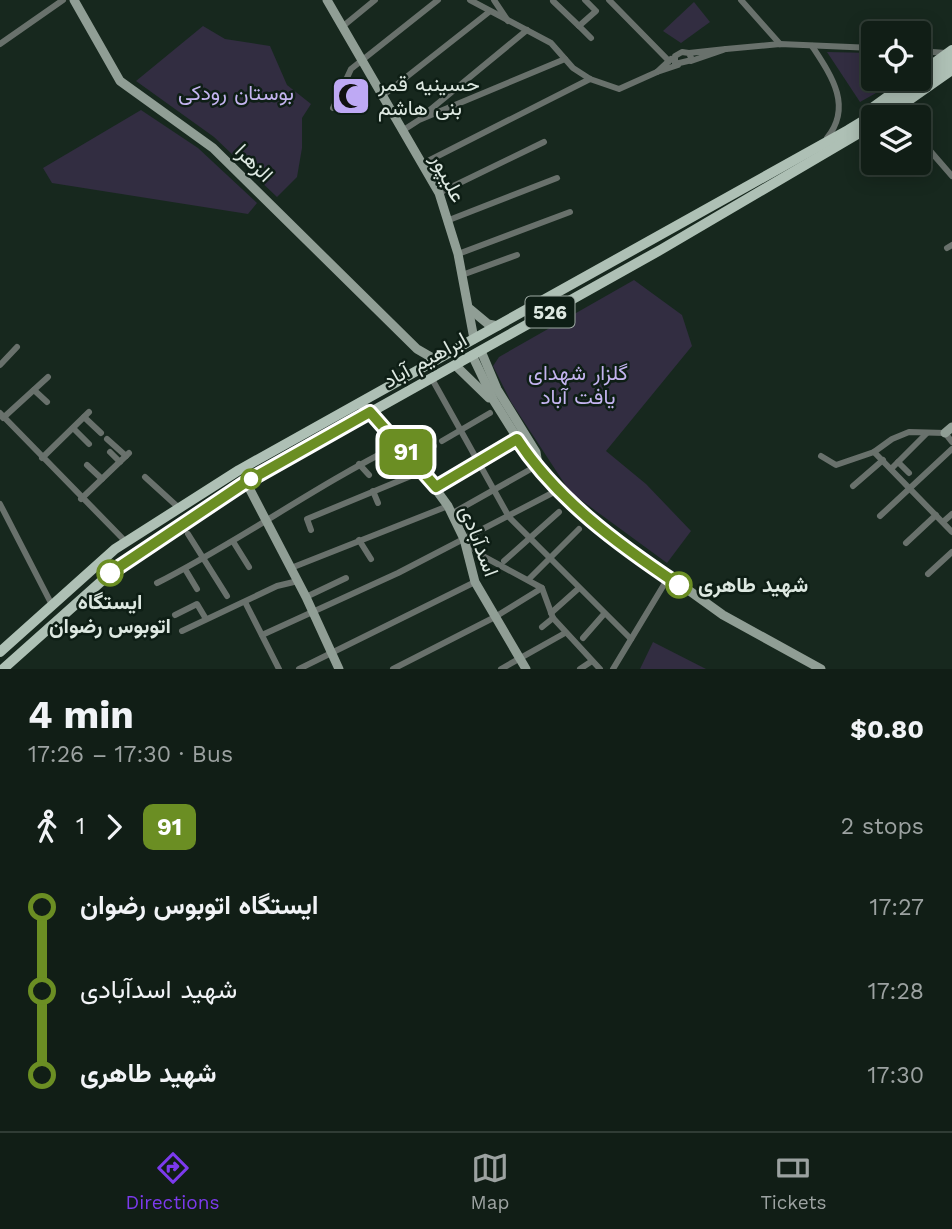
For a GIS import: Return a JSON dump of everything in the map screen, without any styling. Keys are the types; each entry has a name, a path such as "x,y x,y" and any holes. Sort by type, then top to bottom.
{"main road":[{"name":"ابراهیم آباد","path":"3,669 123,562 246,482 616,275 850,134 902,96 951,55"},
{"path":"931,67 951,55"},
{"path":"902,105 952,70"},
{"path":"916,105 952,79"},
{"name":"ابراهیم آباد","path":"850,134 877,103 894,91"},
{"name":"ابراهیم آباد","path":"0,652 126,542 179,508 436,360 821,145 861,130"},
{"name":"ابراهیم آباد","path":"850,134 861,133"},
{"path":"608,264 616,275"}],"street":[{"path":"0,44 63,0"},
{"name":"علیپور","path":"327,0 439,193 458,254 474,339"},
{"path":"342,27 375,0"},
{"path":"333,108 351,69 438,0"},
{"path":"470,0 551,43 573,68 590,79 619,89 657,72 726,49"},
{"path":"494,0 509,22"},
{"path":"579,26 596,10 585,0"},
{"path":"609,0 674,62 681,64"},
{"path":"741,0 780,44"},
{"name":"الزهرا","path":"77,1 120,81 213,148 417,349 436,360"},
{"path":"552,1 591,38"},
{"path":"381,97 489,12"},
{"path":"402,131 419,120 527,30"},
{"path":"657,72 672,58 689,53 780,44 861,48"},
{"path":"812,46 834,79 840,96 835,124 821,145"},
{"path":"931,52 951,55"},
{"path":"689,53 691,61"},
{"path":"419,120 565,59"},
{"path":"422,164 590,79"},
{"path":"439,193 544,142"},
{"path":"931,152 952,176"},
{"path":"449,220 557,178"},
{"path":"458,254 570,212"},
{"path":"462,275 517,254"},
{"path":"470,309 488,324 498,326"},
{"path":"0,365 17,347"},
{"path":"415,372 419,367 417,349"},
{"path":"476,353 493,409"},
{"path":"476,353 536,452 538,465"},
{"path":"455,365 558,491 587,517 668,578 723,615 821,669"},
{"path":"48,377 2,416 126,542"},
{"path":"432,379 509,517 631,639"},
{"path":"34,390 47,402"},
{"name":"اسدآبادی","path":"360,403 413,458 436,487 464,539 475,582 523,665"},
{"path":"442,441 493,409"},
{"path":"42,458 87,414 101,433"},
{"path":"73,428 89,444"},
{"path":"821,456 836,465 874,452 892,439 909,432 949,430 952,442"},
{"path":"891,469 926,433"},
{"path":"81,499 128,454 107,439"},
{"path":"436,487 517,439"},
{"path":"157,583 234,542 359,464 398,445"},
{"path":"413,458 435,446"},
{"path":"880,516 952,449"},
{"path":"110,452 120,462"},
{"path":"874,452 952,532"},
{"path":"853,486 883,460"},
{"path":"898,462 909,473"},
{"path":"359,464 369,475"},
{"path":"87,465 102,479"},
{"path":"291,568 359,540 449,510 495,491 538,465"},
{"path":"311,530 307,519 423,471"},
{"path":"145,477 179,508"},
{"path":"246,482 306,597 339,669"},
{"path":"373,491 378,503"},
{"path":"262,635 558,491"},
{"path":"0,504 52,605"},
{"path":"505,561 559,512"},
{"path":"943,522 952,514"},
{"path":"906,543 936,515"},
{"path":"528,580 579,529"},
{"path":"188,534 227,596"},
{"path":"464,539 479,554 542,588 552,615 565,633 600,669"},
{"path":"359,540 371,559"},
{"path":"234,542 249,567"},
{"path":"928,574 952,552"},
{"path":"184,569 197,589"},
{"path":"306,597 346,578"},
{"path":"613,669 668,578"},
{"path":"182,631 277,586 298,581"},
{"path":"299,669 475,582"},
{"path":"393,669 495,617 542,588"},
{"path":"542,627 579,589"},
{"path":"175,615 205,599"},
{"path":"245,602 279,669"},
{"path":"197,604 206,619"},
{"path":"583,638 604,614"},
{"path":"501,669 523,665 565,633"},
{"path":"580,669 592,660"}],"green space":[{"path":"694,2 710,22 681,43 663,31"},
{"name":"بوستان رودکی","path":"203,26 225,39 270,46 287,85 311,104 302,118 302,148 297,177 277,197 214,137 136,81"},
{"path":"827,52 861,53 861,91 880,91 860,102"},
{"path":"141,110 198,148 257,203 248,214 52,183 43,168"},
{"name":"گلزار شهدای یافت آباد","path":"634,280 682,315 692,346 606,451 646,484 691,531 667,563 570,492 511,402 493,366 499,357"},
{"path":"653,642 706,669 640,669"}],"bus line":[{"name":"91","path":"110,573 246,482 370,412 436,487 517,439 558,491 587,517 679,585"}],"place":[{"name":"حسینیه قمر بنی هاشم","path":"351,96"},
{"name":"ایستگاه اتوبوس رضوان","path":"110,573"},
{"name":"شهید طاهری","path":"679,585"}]}
